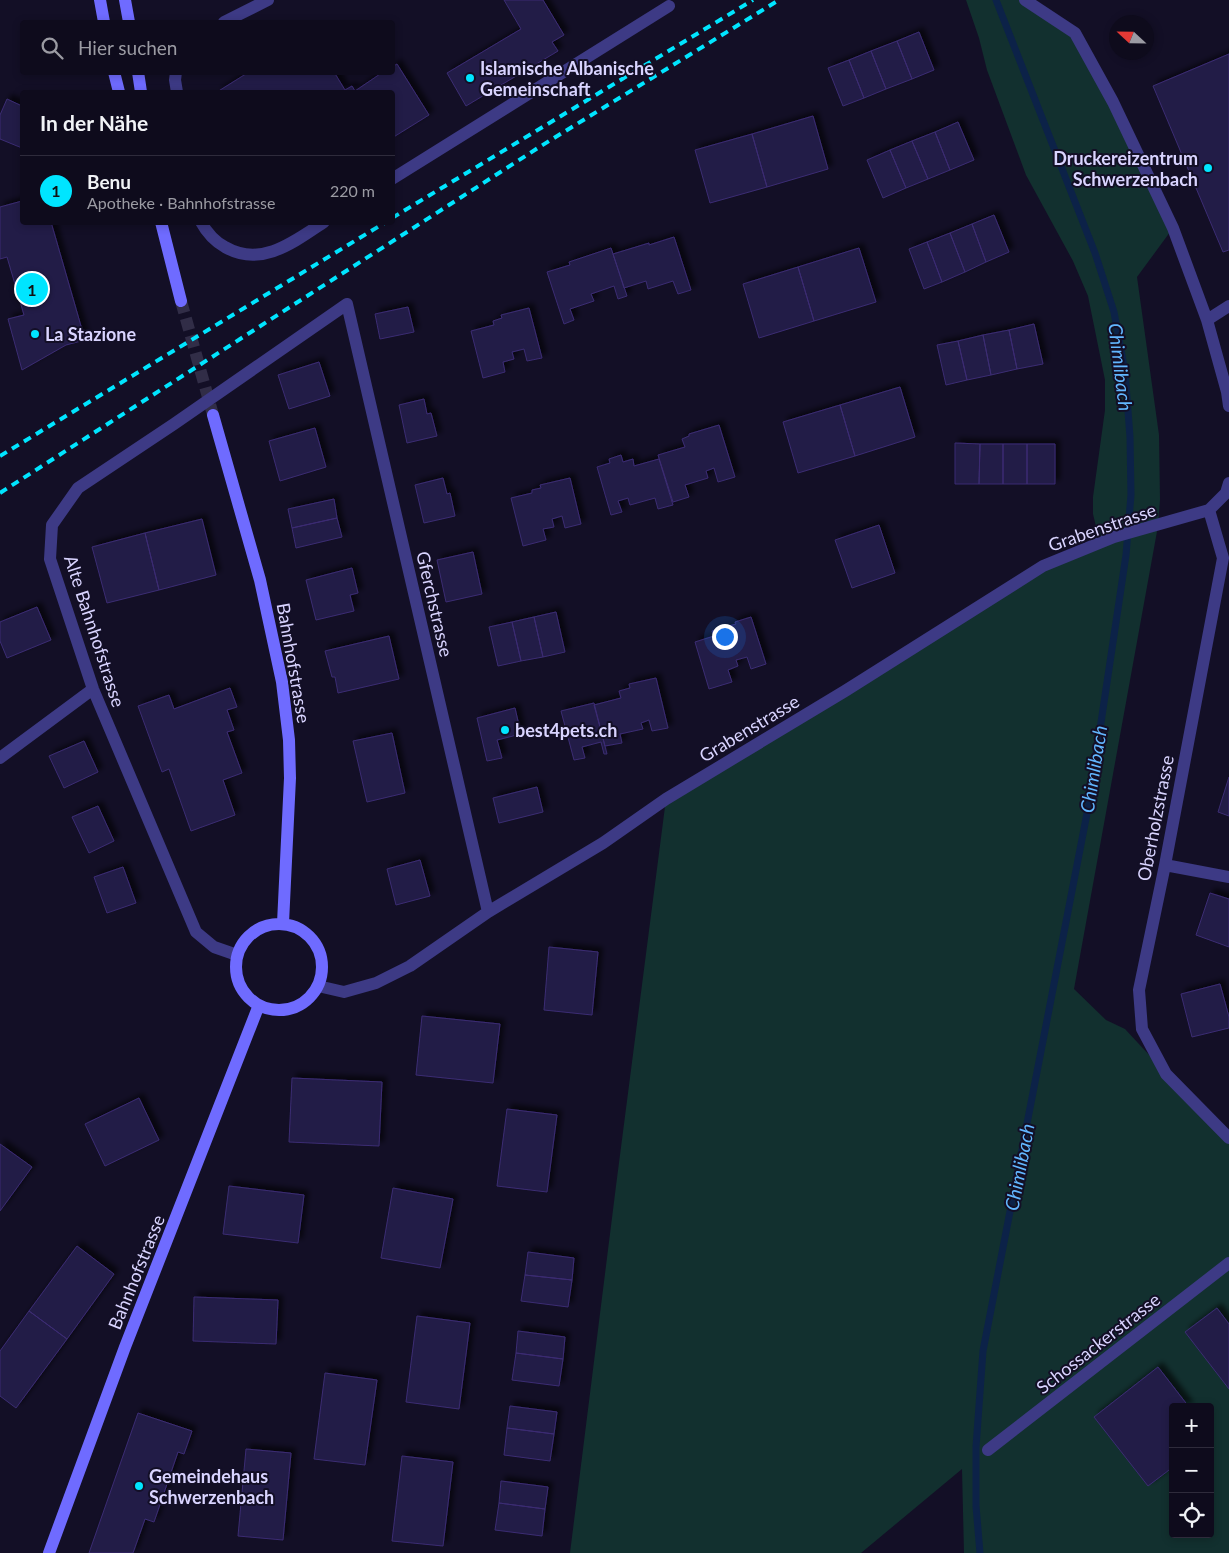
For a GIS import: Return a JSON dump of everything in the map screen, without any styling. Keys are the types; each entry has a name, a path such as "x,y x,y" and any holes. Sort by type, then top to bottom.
{"main road":[{"path":"100,0 104,20"},
{"path":"126,0 129,20"},
{"path":"115,75 118,90"},
{"path":"138,75 141,90"},
{"path":"162,225 181,300"},
{"name":"Bahnhofstrasse","path":"213,415 260,580 282,682 289,740 290,778 283,924"},
{"path":"271,924 283,924 295,926 306,932 314,940 320,951 322,975 318,986 310,998 298,1006 286,1010 272,1010 249,999 242,989 237,978 237,955 242,944 260,928 271,924"},
{"name":"Bahnhofstrasse","path":"49,1553 125,1347 259,1005"}],"street":[{"path":"228,20 268,0"},
{"path":"1025,0 1075,33 1114,102 1168,219 1207,320 1227,392 1229,406"},
{"path":"395,178 669,6"},
{"path":"176,75 177,90"},
{"path":"202,225 217,242 232,251 249,255 267,254 284,248 319,225"},
{"name":"Alte Bahnhofstrasse","path":"237,955 214,948 196,932 93,689 50,559 52,525 78,488 347,304"},
{"name":"Gferchstrasse","path":"347,304 488,912"},
{"path":"1207,320 1229,306"},
{"path":"1209,510 1226,493 1229,483"},
{"name":"Grabenstrasse","path":"318,986 344,992 376,982 410,966 488,912 603,843 666,799 845,691 1043,566 1114,537 1209,510"},
{"name":"Oberholzstrasse","path":"1209,510 1222,558 1165,865 1139,990 1142,1029 1166,1074 1229,1138"},
{"path":"0,758 93,689"},
{"path":"1165,865 1229,877"},
{"name":"Schossackerstrasse","path":"988,1450 1229,1263"}],"green space":[{"path":"966,0 1025,0 1075,33 1173,228 1137,277 1159,435 1160,500 1158,526 1074,989 1106,1020 1125,1029 1229,1141 1229,1553 964,1553 962,1469 861,1553 570,1553 666,799 1043,566 1100,543 1093,514 1093,497 1105,410 1105,380 1088,296 1073,261 1026,175 987,70 979,38"}],"building":[{"path":"504,0 543,0 564,35 552,42 558,51 466,106 447,73 521,29"},
{"path":"919,32 934,70 912,79 897,41"},
{"path":"897,41 912,79 886,89 871,51"},
{"path":"871,51 886,89 864,98 849,60"},
{"name":"Druckereizentrum Schwerzenbach","path":"1229,54 1229,250 1223,252 1153,86"},
{"path":"849,60 864,98 843,106 828,68"},
{"path":"397,64 429,115 395,136 395,90 356,90 379,75 395,75 395,65"},
{"path":"244,75 336,75 345,90 220,90"},
{"path":"352,86 354,90 345,90"},
{"path":"7,99 20,105 20,147 0,139 0,115"},
{"path":"813,116 828,169 767,187 752,134"},
{"path":"958,122 974,160 950,170 935,132"},
{"path":"935,132 950,170 928,179 912,141"},
{"path":"752,134 767,187 710,203 695,150"},
{"path":"912,141 928,179 906,188 890,150"},
{"path":"890,150 906,188 883,198 867,160"},
{"path":"20,202 20,225 52,225 85,340 66,345 22,370 8,319 24,315 7,257 0,259 0,207"},
{"path":"994,215 1009,252 986,262 972,224"},
{"path":"972,224 986,262 965,272 950,233"},
{"path":"950,233 965,272 942,282 927,242"},
{"path":"674,237 691,290 678,294 673,281 648,289 646,281 624,288 613,254"},
{"path":"927,242 942,282 924,289 909,249"},
{"path":"611,248 627,296 618,299 614,286 591,294 594,301 570,309 574,320 564,324 547,272 570,265 569,262"},
{"path":"859,248 876,302 814,321 798,267"},
{"path":"798,267 814,321 759,338 743,284"},
{"path":"408,307 414,332 380,339 375,314"},
{"path":"529,308 542,358 527,361 524,349 512,352 514,359 503,362 505,372 483,378 471,331 494,325 493,321 502,318 501,315"},
{"path":"1034,324 1043,364 1017,369 1009,330"},
{"path":"1009,330 1017,369 991,375 983,335"},
{"path":"983,335 991,375 967,380 958,341"},
{"path":"958,341 967,380 946,385 937,345"},
{"path":"319,362 330,396 289,409 278,375"},
{"path":"900,387 915,437 855,456 840,405"},
{"path":"424,399 427,414 431,413 437,436 407,443 399,405"},
{"path":"840,405 855,456 798,473 783,422"},
{"path":"719,425 735,477 718,482 714,468 706,471 708,478 685,485 689,497 673,502 658,455 685,447 682,439 689,436 689,434"},
{"path":"315,428 326,467 280,481 269,441"},
{"path":"955,443 980,444 979,484 955,484"},
{"path":"980,444 1003,444 1003,484 979,484"},
{"path":"1003,444 1027,444 1027,484 1003,484"},
{"path":"1027,444 1055,444 1055,484 1027,484"},
{"path":"621,455 623,462 633,459 634,466 659,459 673,505 658,509 655,498 630,505 628,498 618,501 622,512 611,515 597,467 610,463 609,459"},
{"path":"443,478 447,494 450,493 455,516 424,523 415,485"},
{"path":"570,478 581,524 565,528 562,516 552,519 554,527 543,529 546,540 523,546 511,498 532,493 532,490 541,488 540,485"},
{"path":"334,499 337,518 292,528 288,509"},
{"path":"337,518 342,537 296,548 292,528"},
{"path":"202,519 216,575 159,590 145,533"},
{"path":"879,525 895,573 852,588 835,540"},
{"path":"145,533 159,590 107,603 92,547"},
{"path":"473,552 482,594 446,602 437,560"},
{"path":"352,568 358,593 350,595 354,611 316,620 306,580"},
{"path":"37,607 51,640 7,658 0,641 0,622"},
{"path":"556,612 565,652 543,657 534,617"},
{"path":"534,617 543,657 521,661 512,622"},
{"path":"751,617 766,664 751,669 747,657 736,660 738,666 728,670 732,682 709,689 695,642 714,636 712,631 736,624 735,622"},
{"path":"512,622 521,661 498,666 489,627"},
{"path":"389,636 399,679 338,693 335,677 332,677 325,651"},
{"path":"656,678 668,728 652,731 649,720 641,723 643,729 620,734 622,743 605,746 594,705 621,698 619,691 630,688 629,684"},
{"path":"230,688 237,707 227,710 234,730 227,732 242,773 223,780 235,815 191,831 169,769 162,772 138,706 169,695 174,709"},
{"path":"594,703 607,754 604,754 601,742 582,747 585,758 574,760 561,711"},
{"path":"515,708 521,734 497,740 502,758 487,761 477,718"},
{"path":"392,733 405,793 367,802 353,741"},
{"path":"84,741 98,772 64,788 49,756"},
{"path":"1229,777 1229,816 1218,812"},
{"path":"537,787 543,812 499,823 493,798"},
{"path":"98,806 114,841 89,853 72,817"},
{"path":"420,860 430,896 396,905 387,869"},
{"path":"123,867 136,903 107,913 94,877"},
{"path":"1210,893 1229,899 1229,947 1196,935"},
{"path":"549,947 598,952 592,1015 544,1010"},
{"path":"1220,984 1229,1017 1229,1028 1192,1037 1181,994"},
{"path":"422,1016 500,1024 493,1083 416,1075"},
{"path":"292,1078 382,1082 379,1146 289,1142"},
{"path":"139,1098 159,1140 105,1166 85,1124"},
{"path":"507,1109 557,1115 547,1192 497,1186"},
{"path":"0,1144 32,1167 0,1211"},
{"path":"229,1186 304,1195 298,1243 223,1234"},
{"path":"393,1188 453,1199 440,1268 381,1258"},
{"path":"77,1246 114,1274 67,1339 29,1311"},
{"path":"528,1252 574,1258 572,1280 525,1275"},
{"path":"525,1275 572,1280 568,1307 521,1301"},
{"path":"194,1297 278,1300 276,1344 193,1341"},
{"path":"1217,1308 1229,1324 1229,1389 1185,1332"},
{"path":"29,1311 67,1339 16,1408 0,1396 0,1351"},
{"path":"417,1316 470,1323 459,1409 406,1402"},
{"path":"518,1331 565,1337 563,1359 516,1353"},
{"path":"516,1353 563,1359 559,1386 512,1380"},
{"path":"1158,1367 1186,1403 1169,1403 1169,1470 1148,1486 1094,1417"},
{"path":"325,1373 377,1380 365,1465 314,1459"},
{"path":"510,1406 557,1412 554,1434 507,1428"},
{"name":"Gemeindehaus Schwerzenbach","path":"138,1413 192,1431 184,1454 178,1452 154,1522 145,1519 133,1553 89,1553"},
{"path":"507,1428 554,1434 550,1461 504,1455"},
{"path":"246,1449 291,1453 283,1540 238,1536"},
{"path":"402,1456 453,1462 443,1546 392,1541"},
{"path":"501,1481 548,1487 545,1509 499,1503"},
{"path":"499,1503 545,1509 542,1536 495,1530"}],"waterway":[{"name":"Chimlibach","path":"980,1553 976,1506 976,1447 983,1351 1089,803 1126,555 1131,495 1130,437 1125,372 1114,312 1095,253 996,0"}],"tunnel":[{"path":"181,301 213,415"}],"railway":[{"path":"395,216 753,0"},
{"path":"0,493 541,146 779,0"},
{"path":"0,456 381,225"}],"place":[{"name":"Islamische Albanische Gemeinschaft","path":"470,78"},
{"name":"Druckereizentrum Schwerzenbach","path":"1208,168"},
{"name":"Benu","path":"32,289"},
{"name":"La Stazione","path":"35,334"},
{"name":"best4pets.ch","path":"505,730"},
{"name":"Gemeindehaus Schwerzenbach","path":"139,1486"}]}
